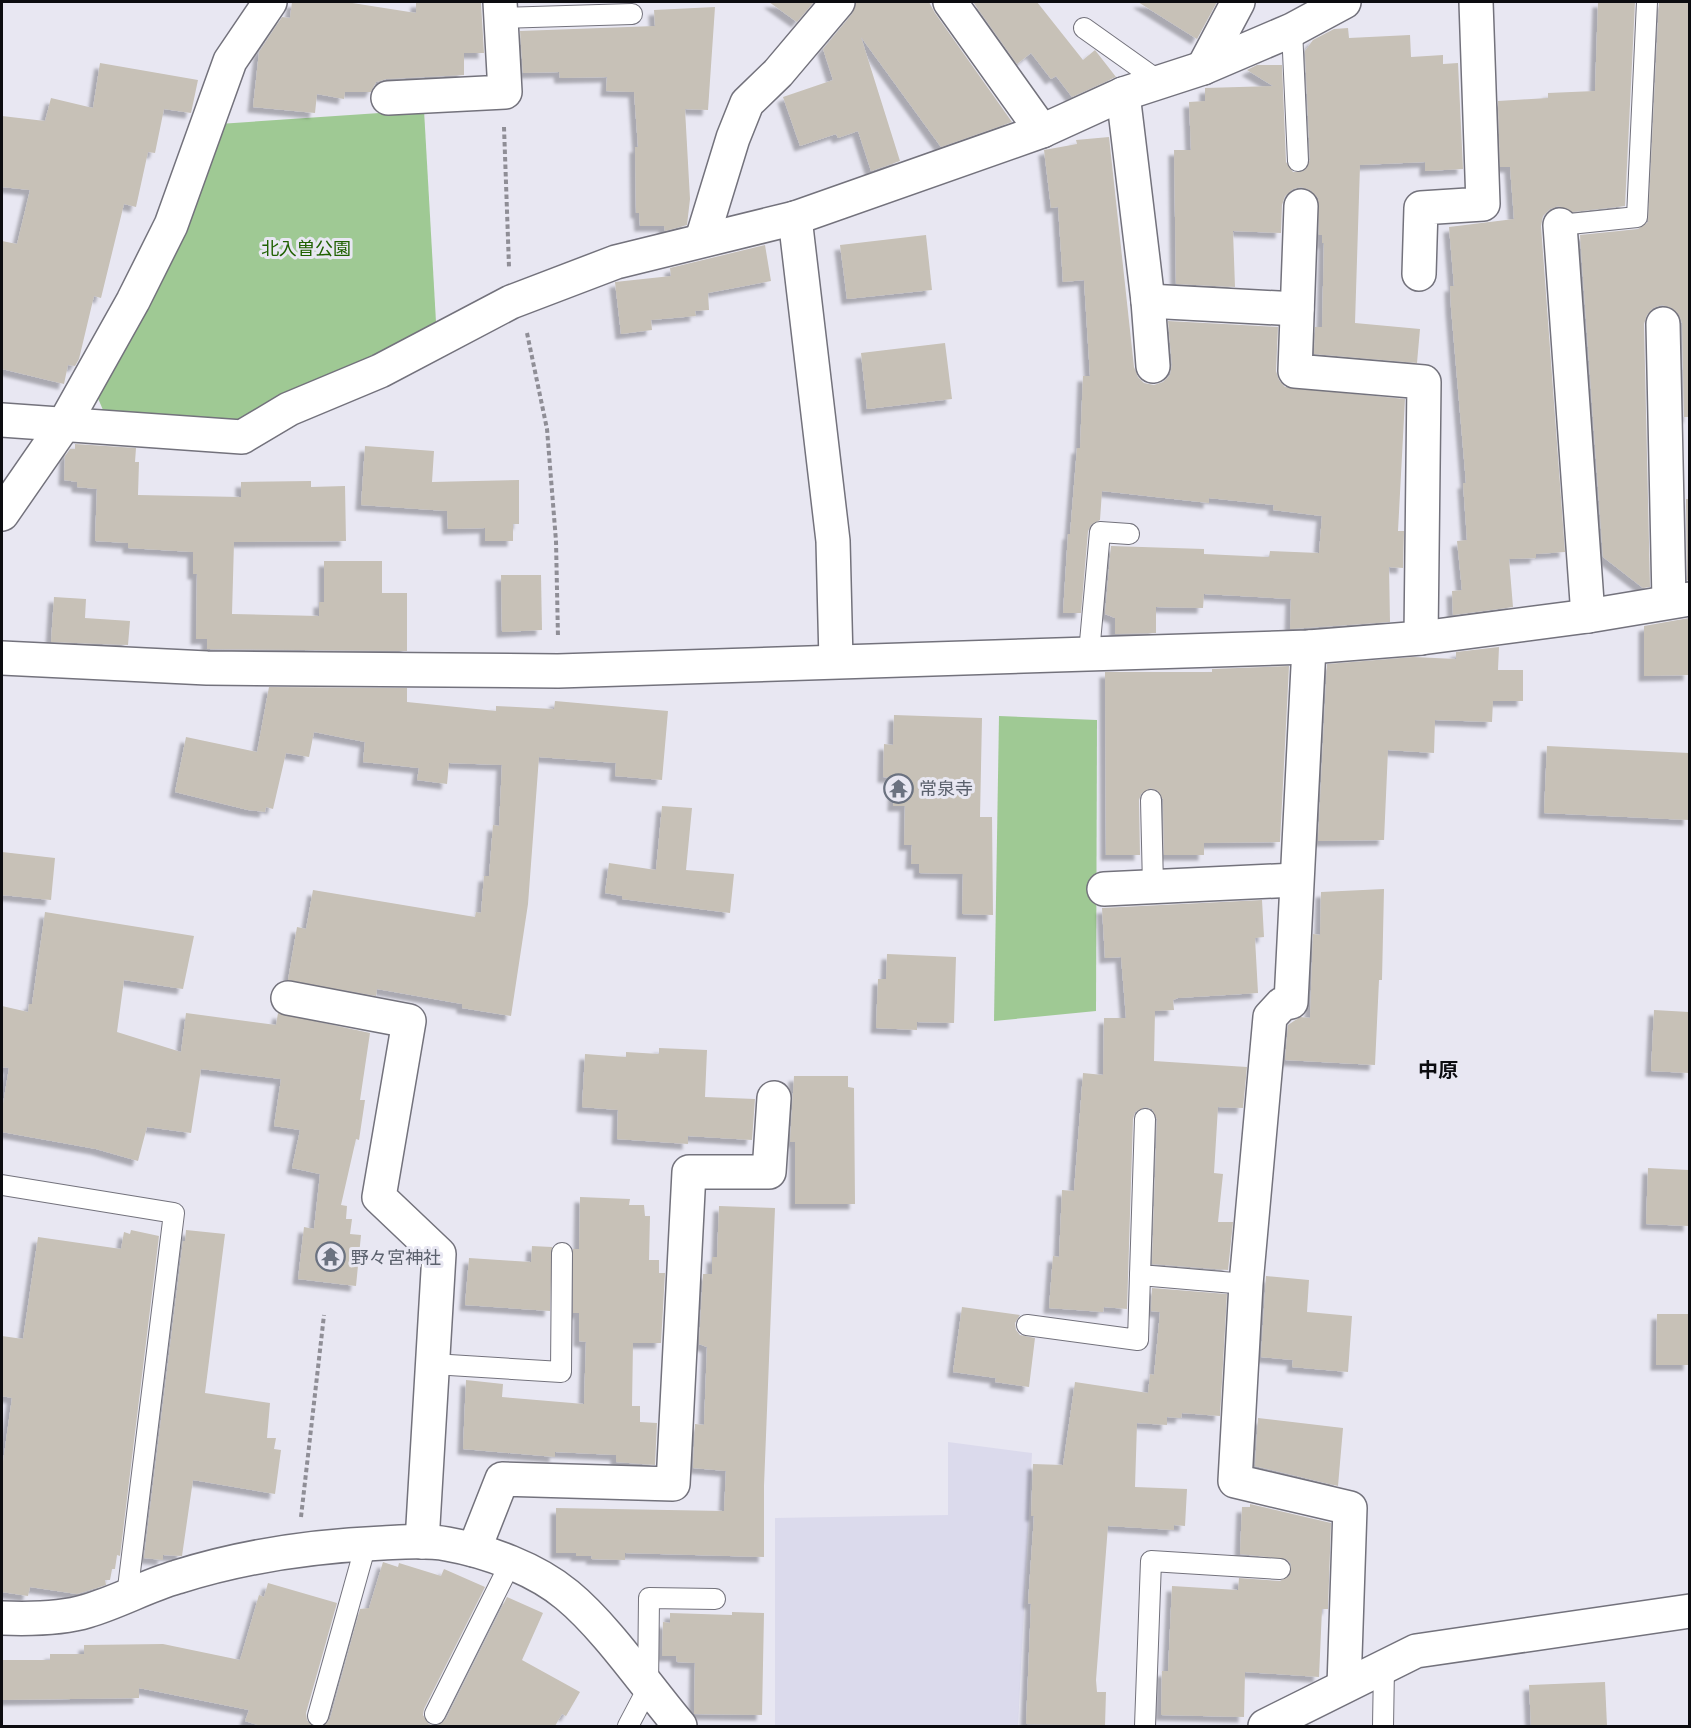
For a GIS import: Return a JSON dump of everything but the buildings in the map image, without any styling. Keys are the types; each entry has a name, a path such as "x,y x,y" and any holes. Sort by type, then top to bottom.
{"street":[{"path":"2,514 63,426 133,302 171,225 230,61 270,2"},
{"path":"702,239 733,138 747,103 778,73 838,2"},
{"path":"950,2 1042,131"},
{"path":"1203,68 1238,2"},
{"path":"2,420 242,437 289,409 380,371 511,302 616,262 702,239 795,218 1042,131 1123,94 1203,68 1292,30 1344,2"},
{"path":"1419,274 1421,208 1483,204 1476,2"},
{"path":"388,98 505,92 501,10"},
{"path":"1123,94 1148,301 1153,366"},
{"path":"1301,206 1295,371 1424,382 1421,638"},
{"path":"795,218 833,541 836,661"},
{"path":"1560,225 1588,616"},
{"path":"1148,301 1297,309"},
{"path":"2,658 207,668 558,671 1309,647 1421,638 1588,616 1679,600 1663,324"},
{"path":"1309,647 1295,880 1291,1002 1282,1004 1270,1017 1246,1284 1235,1481 1350,1508 1344,1686"},
{"path":"1104,889 1295,880"},
{"path":"288,998 409,1021 379,1197 439,1254 422,1542"},
{"path":"474,1551 502,1479 673,1485 689,1172 769,1172 774,1098"},
{"path":"2,1618 47,1617 87,1611 176,1577 237,1561 298,1550 366,1544 446,1543 510,1564 535,1575 567,1595 680,1726"},
{"path":"1265,1726 1416,1651 1689,1611"}],"lane":[{"path":"1560,225 1637,217 1647,2"},
{"path":"501,10 632,14"},
{"path":"1084,28 1160,82"},
{"path":"1292,30 1298,161"},
{"path":"1089,654 1100,532 1129,534"},
{"path":"1151,800 1153,886"},
{"path":"1028,1324 1138,1340 1146,1119"},
{"path":"2,1185 174,1213 127,1596"},
{"path":"433,1364 561,1372 562,1253"},
{"path":"1140,1275 1246,1284"},
{"path":"318,1716 366,1544"},
{"path":"1145,1726 1151,1561 1281,1569"},
{"path":"435,1714 510,1564"},
{"path":"628,1726 648,1688 649,1598 715,1599"},
{"path":"1383,1726 1384,1667"}],"path":[{"path":"505,92 504,173 511,302 530,338 548,429 556,541 558,671"},
{"path":"298,1550 324,1315"}],"shaded area":[{"path":"948,1442 1032,1453 1018,1726 775,1726 775,1518 948,1515"}],"green space":[{"name":"北入曽公園","path":"424,110 436,322 251,419 237,423 103,410 97,396 219,124"},
{"path":"999,716 1097,720 1096,1011 994,1021"}],"place":[{"name":"常泉寺","path":"898,788"},
{"name":"野々宮神社","path":"330,1257"}],"district":[{"name":"中原","path":"1438,1069"}]}
